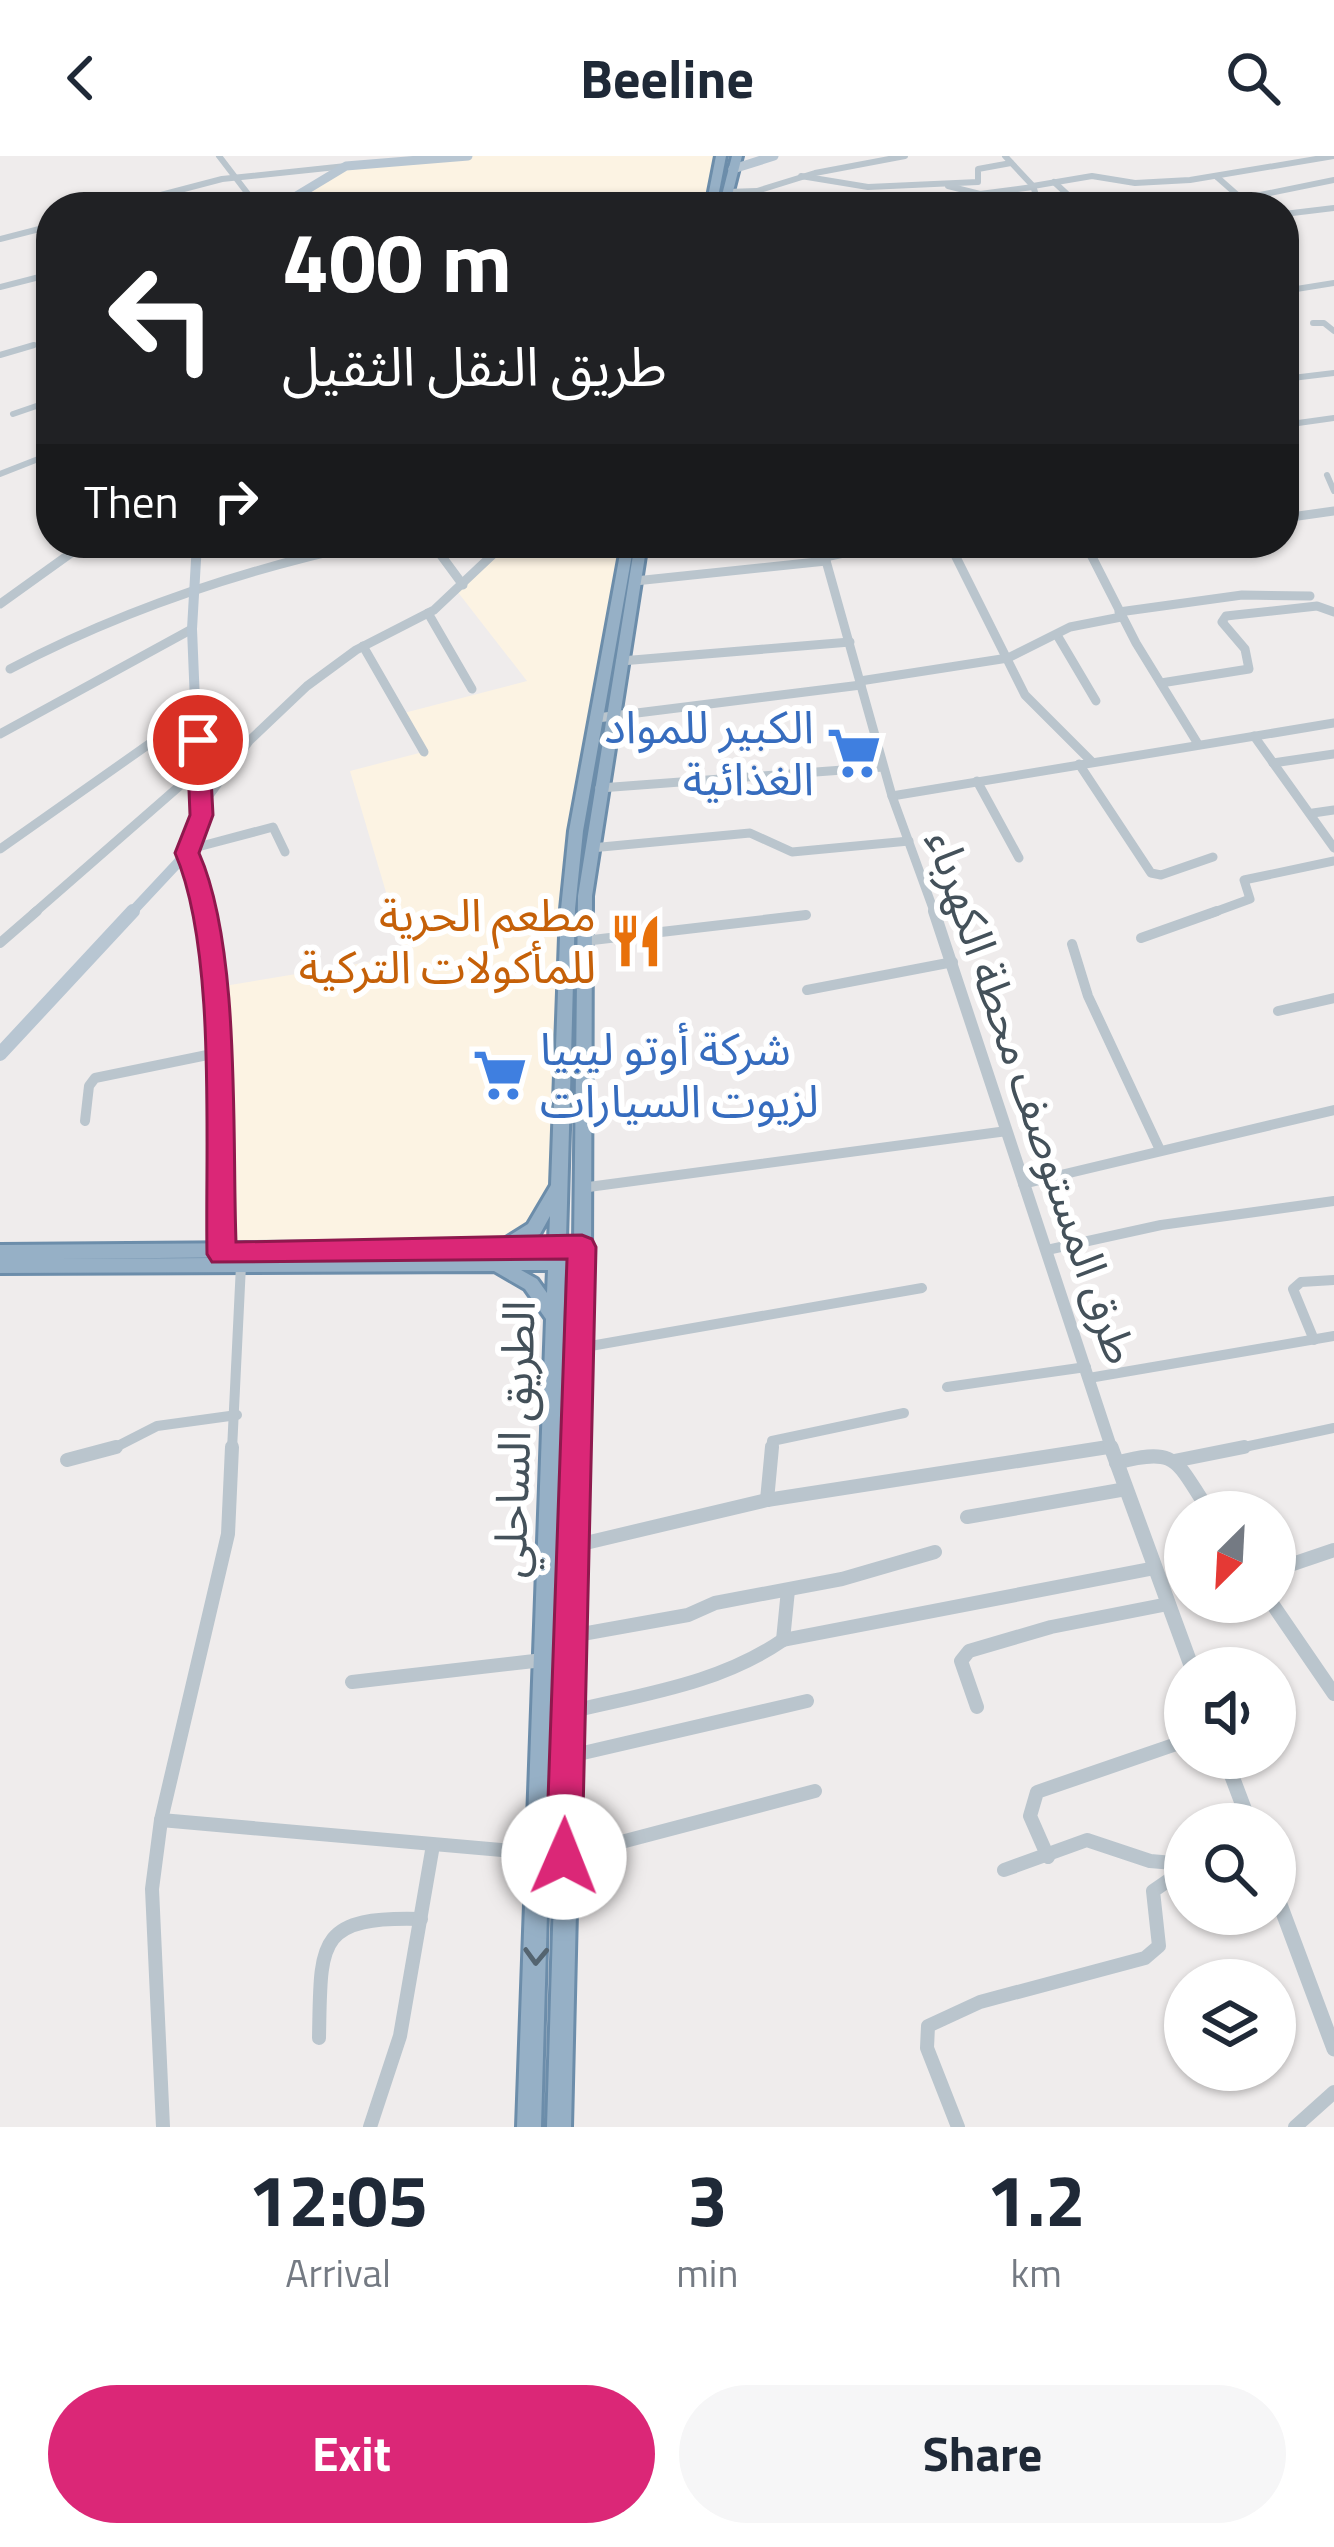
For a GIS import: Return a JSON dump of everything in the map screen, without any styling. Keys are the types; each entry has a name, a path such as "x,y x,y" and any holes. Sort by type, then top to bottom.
{"highway":[{"path":"714,192 721,156"},
{"path":"728,192 737,156"},
{"name":"الطريق الساحلي","path":"529,2127 568,910 604,716 626,558"},
{"name":"الطريق الساحلي","path":"559,2127 582,1255 584,941 604,716 622,661 639,558"},
{"path":"0,1252 486,1257 534,1229 558,1184"},
{"path":"0,1267 582,1255"},
{"path":"486,1257 531,1284 556,1320"}],"main road":[{"path":"303,192 356,160 469,156"},
{"path":"734,170 774,156"},
{"path":"0,1054 188,851 202,805 192,629 196,558"}],"street":[{"path":"219,156 246,192"},
{"path":"728,192 757,191 801,176 905,156"},
{"path":"1235,156 1244,173"},
{"path":"982,192 1092,176 1135,183 1217,178 1329,158 1334,166"},
{"path":"801,176 868,187 981,181 978,169 1008,159 1035,192"},
{"path":"175,192 235,177 346,166"},
{"path":"1217,178 1232,192"},
{"path":"1275,192 1334,180"},
{"path":"968,182 973,192"},
{"path":"1054,182 1065,192"},
{"path":"940,184 970,192"},
{"path":"1299,213 1332,210"},
{"path":"0,239 36,230"},
{"path":"0,287 36,278"},
{"path":"1299,289 1334,283"},
{"path":"1313,322 1334,331"},
{"path":"0,355 34,345"},
{"path":"1299,377 1334,373"},
{"path":"13,414 36,406"},
{"path":"1299,423 1334,418"},
{"path":"0,474 36,460"},
{"path":"1327,475 1334,490"},
{"path":"1299,516 1334,511"},
{"path":"0,604 64,558"},
{"path":"10,669 92,625 193,588 312,558"},
{"path":"443,558 463,585"},
{"path":"202,805 247,741 363,646 428,613 490,558"},
{"path":"635,581 796,558"},
{"name":"طرق المستوصف محطة الكهرباء","path":"825,558 892,796 953,962 1116,1463 1164,1593"},
{"path":"957,558 1025,694 1092,762"},
{"path":"1092,558 1198,744"},
{"path":"604,716 861,683 1008,658 1076,625 1120,614 1242,595 1310,596"},
{"path":"1162,682 1249,669 1249,658 1223,617 1317,606 1334,612"},
{"path":"428,613 472,688"},
{"path":"0,734 192,629"},
{"path":"1058,635 1096,701"},
{"path":"622,661 850,642"},
{"path":"363,646 424,752"},
{"path":"0,849 196,711"},
{"path":"892,796 1334,723"},
{"path":"1254,736 1334,848"},
{"path":"1273,763 1334,754"},
{"path":"1079,764 1151,873 1162,875 1213,857"},
{"path":"600,788 884,767"},
{"path":"0,943 199,769"},
{"path":"977,782 1019,858"},
{"path":"1313,813 1334,809"},
{"path":"222,1254 213,976 197,876 188,851 268,827 276,829 285,852"},
{"path":"591,848 750,833 792,852 909,841"},
{"path":"1141,938 1250,899 1244,880 1257,874 1334,861"},
{"path":"584,941 806,915"},
{"path":"1072,944 1088,996 1160,1150"},
{"path":"807,990 953,962"},
{"path":"1278,1011 1334,998"},
{"path":"86,1121 89,1085 95,1078 217,1053"},
{"path":"1024,1184 1334,1110"},
{"path":"581,1188 1007,1131"},
{"path":"1047,1250 1160,1225 1334,1201"},
{"path":"163,2127 151,1938 160,1820 228,1534 241,1265"},
{"path":"1314,1340 1293,1289 1301,1282 1334,1280"},
{"path":"579,1348 922,1288"},
{"path":"947,1387 1334,1336"},
{"path":"767,1500 772,1441 904,1412"},
{"path":"68,1460 105,1452 157,1426 237,1414"},
{"path":"1174,1461 1334,1428"},
{"path":"573,1546 767,1500 1111,1447"},
{"path":"1116,1463 1154,1452 1174,1461 1195,1491"},
{"path":"967,1517 1126,1490"},
{"path":"1296,1563 1334,1550"},
{"path":"570,1636 638,1626 715,1603 788,1590 935,1552"},
{"path":"569,1712 704,1680 747,1665 783,1640 1155,1568"},
{"path":"783,1640 788,1590"},
{"path":"977,1706 961,1661 969,1651 1051,1627 1164,1605"},
{"path":"1286,1623 1332,1686"},
{"path":"352,1682 546,1660"},
{"path":"566,1757 807,1702"},
{"path":"1048,1857 1028,1815 1037,1792 1164,1749"},
{"path":"564,1857 815,1791"},
{"path":"160,1820 539,1853"},
{"path":"1004,1870 1087,1840 1164,1863"},
{"path":"370,2127 400,2036 433,1845"},
{"path":"958,2127 927,2048 928,2026 1023,1988 1143,1963 1159,1946 1153,1891 1164,1882"},
{"path":"319,2038 325,1949 340,1929 356,1920 421,1919"},
{"path":"1293,1935 1329,2021 1334,2049"},
{"path":"1295,2127 1334,2092"}],"shaded area":[{"path":"468,156 721,156 714,192 303,192 346,166"},
{"path":"490,558 625,558 576,831 558,1184 544,1215 514,1243 222,1254 212,988 405,956 350,771 423,752 400,714 527,681 457,591"}],"place":[{"name":"الكبير للمواد الغذائية","path":"854,753"},
{"name":"مطعم الحرية للمأكولات التركية","path":"636,941"},
{"name":"شركة أوتو ليبيا لزيوت السيارات","path":"500,1075"}],"route":[{"path":"198,740 202,815 187,853 197,876 215,997 222,1254 582,1247 564,1857"}]}
